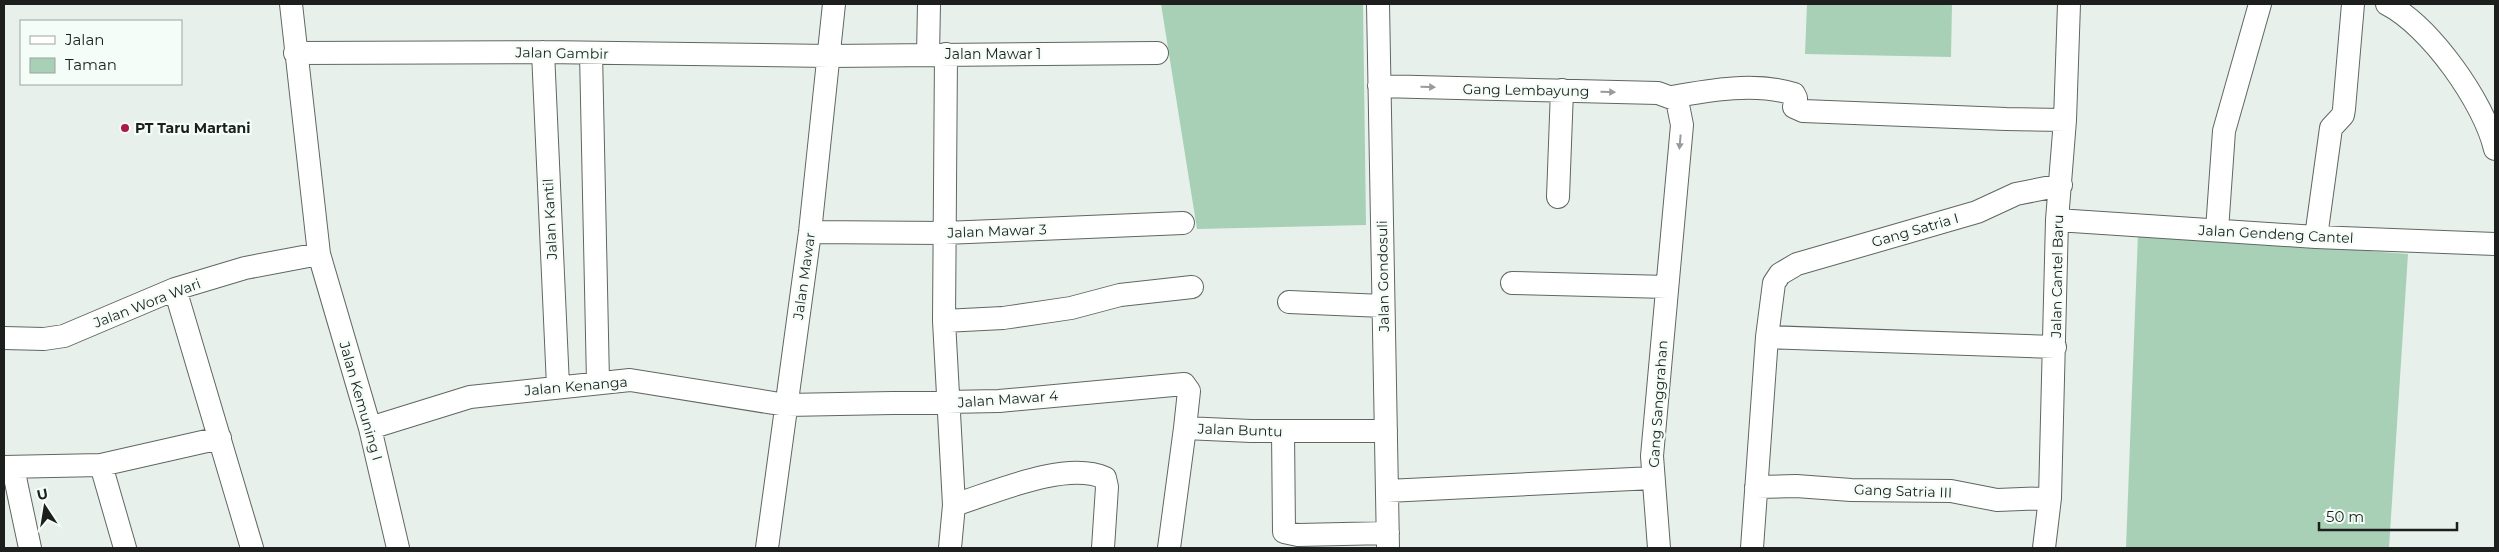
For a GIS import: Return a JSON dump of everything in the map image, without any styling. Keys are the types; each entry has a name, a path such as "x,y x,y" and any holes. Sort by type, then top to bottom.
{"street":[{"name":"Jalan Kemuning I","path":"291,4 318,254 370,428 398,548"},
{"name":"Jalan Mawar","path":"767,548 810,232 834,4"},
{"path":"929,4 937,54 944,233 944,321 954,505 950,548"},
{"name":"Jalan Gondosuli","path":"1378,4 1388,541"},
{"name":"Jalan Cantel Baru","path":"2044,548 2050,498 2056,347 2058,220 2065,120 2069,4"},
{"path":"2217,230 2224,131 2260,4"},
{"path":"2316,236 2331,128 2343,115 2344,109 2353,4"},
{"path":"2387,4 2403,12 2416,24 2461,78 2491,126 2495,149"},
{"name":"Jalan Gambir","path":"295,53 542,52 829,56"},
{"name":"Jalan Kantil","path":"542,52 558,386"},
{"path":"591,53 598,382"},
{"name":"Jalan Mawar 1","path":"829,56 1157,53"},
{"name":"Gang Lembayung","path":"1379,86 1658,93 1672,97 1714,90 1764,90 1794,94 1796,98 1794,106 1799,110 2065,120"},
{"path":"1558,197 1562,90"},
{"name":"Gang Sanggrahan","path":"1387,490 1653,478 1652,456 1682,125 1679,104 1672,97"},
{"name":"Gang Satria I","path":"1767,337 1774,282 1780,274 1797,264 1977,212 2016,194 2061,185"},
{"name":"Jalan Gendeng Cantel","path":"2058,220 2316,236 2495,244"},
{"name":"Jalan Mawar 3","path":"810,232 944,233 1183,223"},
{"name":"Jalan Wora Wari","path":"4,338 44,339 64,336 175,289 244,268 318,254"},
{"path":"1512,283 1667,287"},
{"path":"944,321 1003,318 1071,308 1120,295 1192,287"},
{"path":"175,289 252,548"},
{"path":"1289,302 1383,306"},
{"path":"1752,548 1767,337 2056,347"},
{"name":"Jalan Kenanga","path":"370,428 470,397 558,386 630,380 786,406"},
{"name":"Jalan Mawar 4","path":"786,406 948,404 1184,384 1189,391 1185,428"},
{"name":"Jalan Buntu","path":"1169,548 1185,428 1283,431 1386,431"},
{"path":"1283,431 1284,532 1298,535 1388,541"},
{"path":"30,548 8,468 101,465 220,438"},
{"path":"101,465 124,548"},
{"path":"954,505 1044,478 1083,472 1098,474 1105,478 1107,487 1103,548"},
{"path":"1653,478 1658,548"},
{"name":"Gang Satria III","path":"1756,487 1796,486 1860,490 1951,491 1997,500 2050,498"}],"green space":[{"path":"1161,4 1363,4 1366,225 1197,229"},
{"path":"1807,4 1952,4 1951,57 1805,54"},
{"path":"2138,233 2408,254 2389,548 2126,548"}],"place":[{"name":"PT Taru Martani","path":"125,128"}]}
